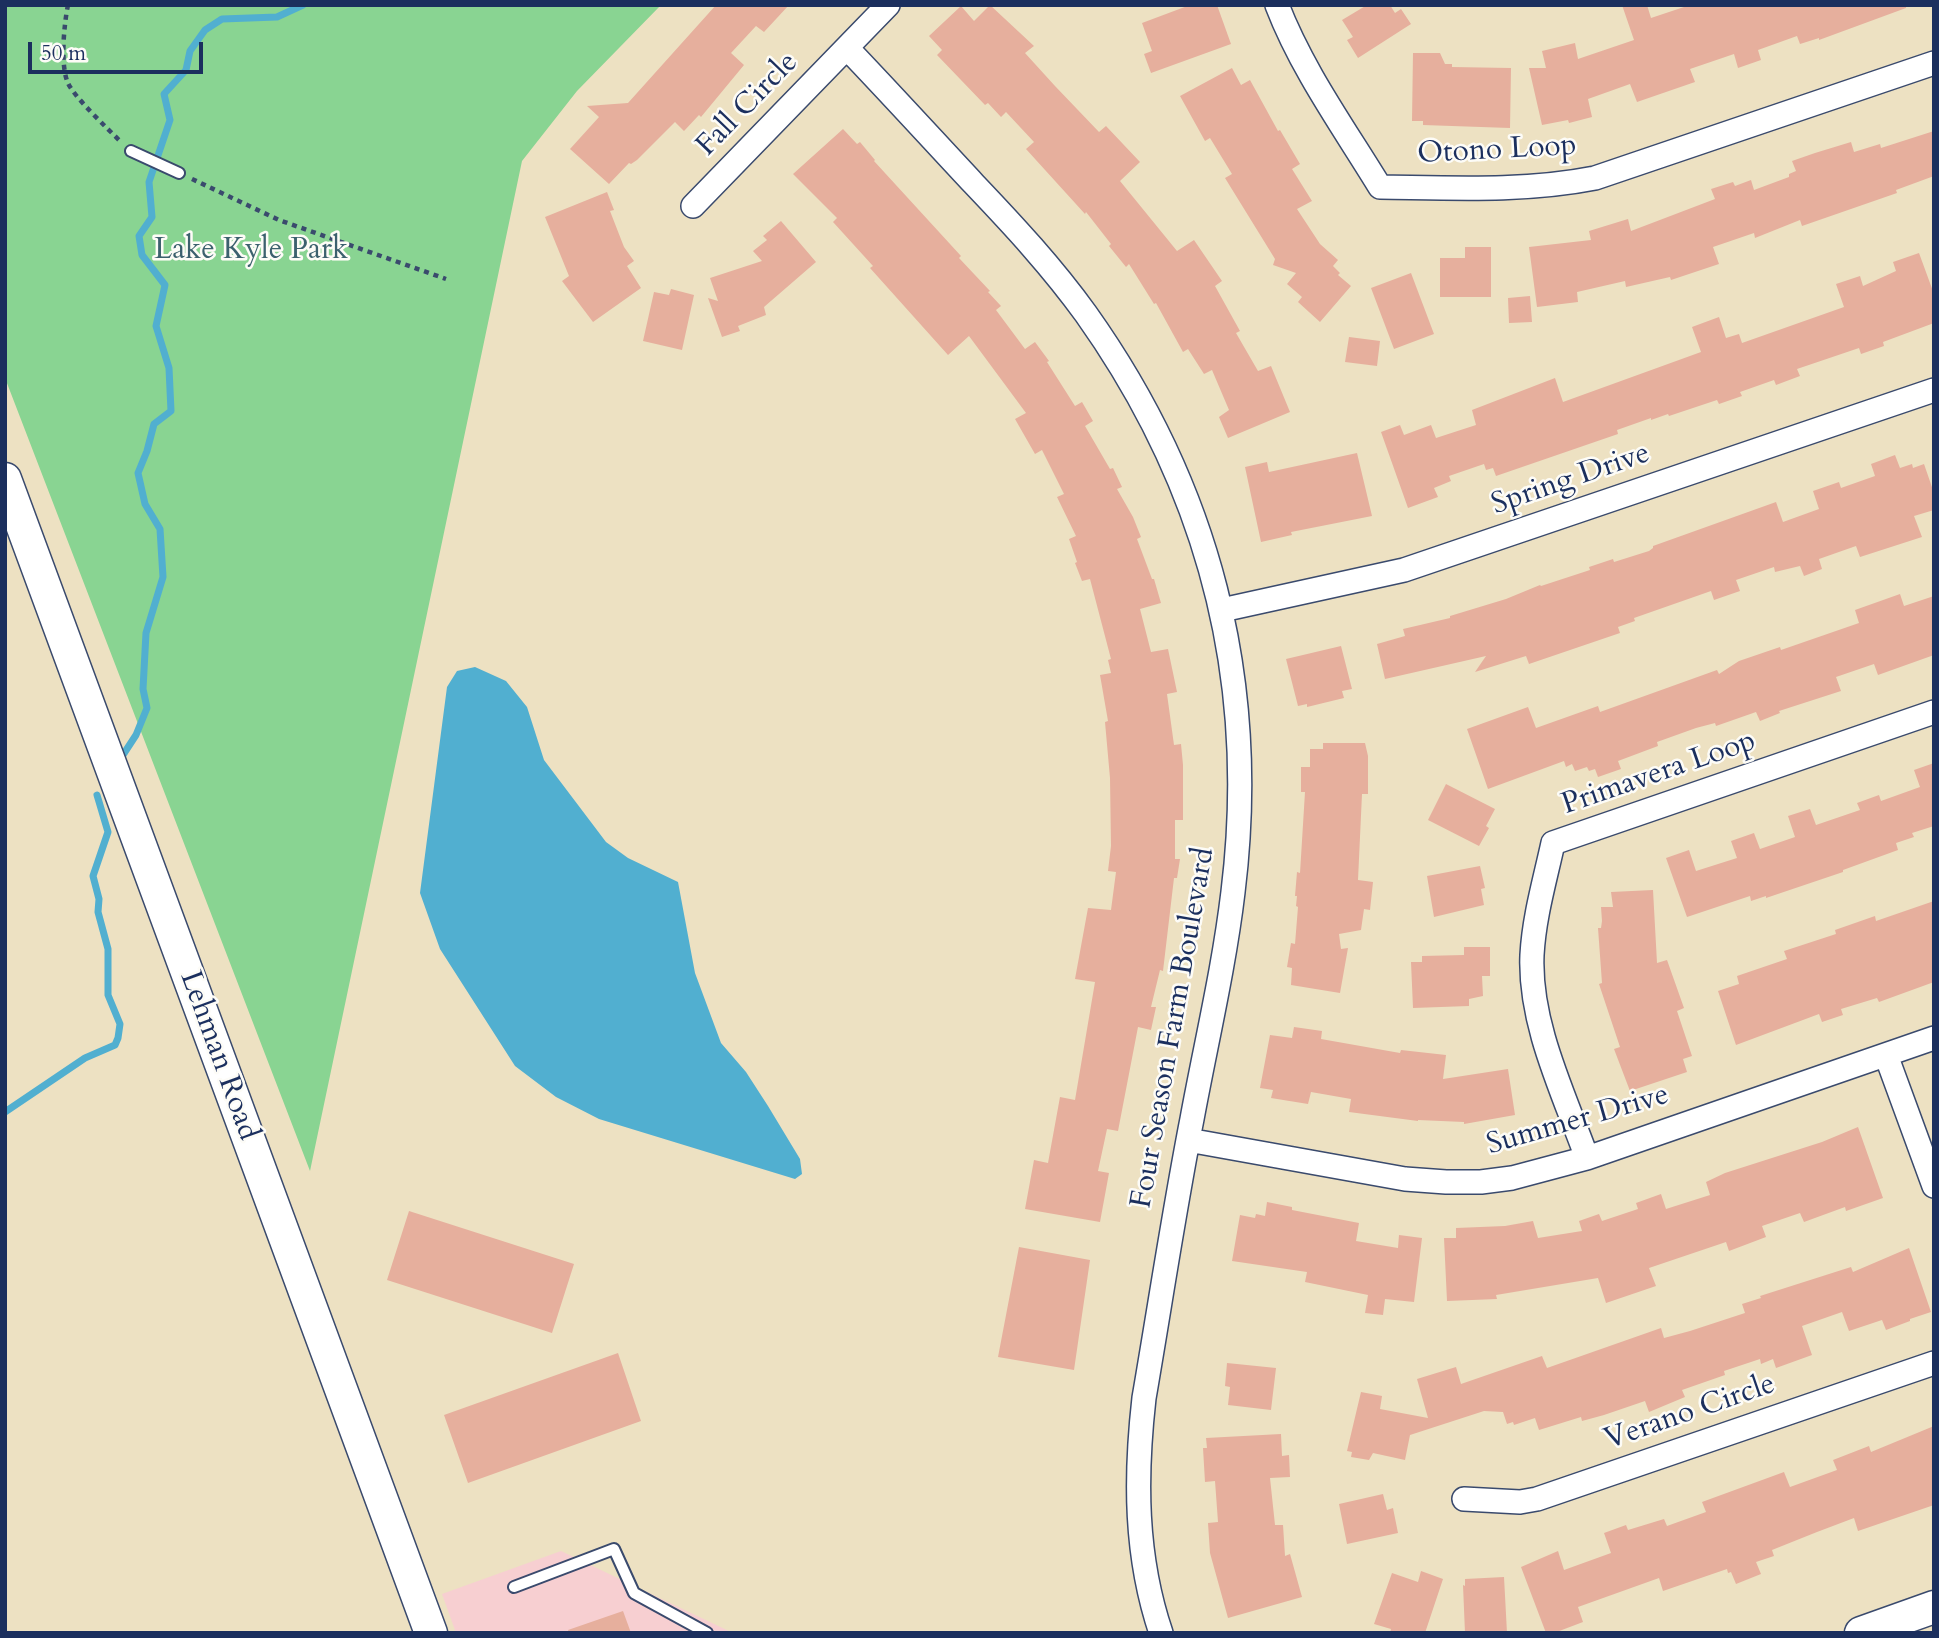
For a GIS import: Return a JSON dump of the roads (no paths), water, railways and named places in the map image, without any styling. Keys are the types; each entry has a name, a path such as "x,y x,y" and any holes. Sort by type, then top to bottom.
{"street":[{"name":"Fall Circle","path":"693,206 888,5"},
{"name":"Otono Loop","path":"1277,5 1288,34 1380,187 1500,189 1595,178 1934,63"},
{"name":"Four Season Farm Boulevard","path":"847,48 1043,257 1100,335 1140,400 1164,446 1203,541 1222,610 1237,724 1240,781 1238,841 1226,941 1188,1140 1139,1439 1137,1493 1140,1538 1145,1573 1161,1633"},
{"name":"Spring Drive","path":"1222,610 1404,570 1934,390"},
{"name":"Lehman Road","path":"5,479 430,1633"},
{"name":"Primavera Loop","path":"1587,1158 1550,1054 1534,990 1532,956 1536,917 1553,843 1934,712"},
{"name":"Summer Drive","path":"1188,1140 1364,1172 1446,1182 1481,1182 1512,1178 1587,1158 1934,1038"},
{"path":"1886,1055 1934,1186"},
{"name":"Verano Circle","path":"1464,1499 1520,1502 1537,1499 1934,1363"},
{"path":"1861,1633 1934,1607"}],"lane":[{"path":"131,151 179,173"},
{"path":"514,1587 614,1549 634,1593 707,1633"}],"water":[{"path":"475,667 506,681 527,707 544,760 606,842 628,858 678,882 695,973 721,1043 746,1072 800,1159 802,1174 795,1179 599,1119 556,1097 515,1066 440,949 420,893 447,687 457,671"}],"waterway":[{"path":"121,758 136,735 147,708 143,689 146,633 163,577 160,529 145,504 138,473 154,424 171,411 169,368 156,326 165,285 142,255 139,236 152,217 149,182 170,120 164,94 186,70 190,51 205,30 222,19 277,17 303,5"},
{"path":"5,1112 85,1058 115,1045 118,1038 120,1024 108,995 108,949 98,912 99,899 93,876 108,832 97,795"}],"park label":[{"name":"Lake Kyle Park","path":"251,251"}]}
